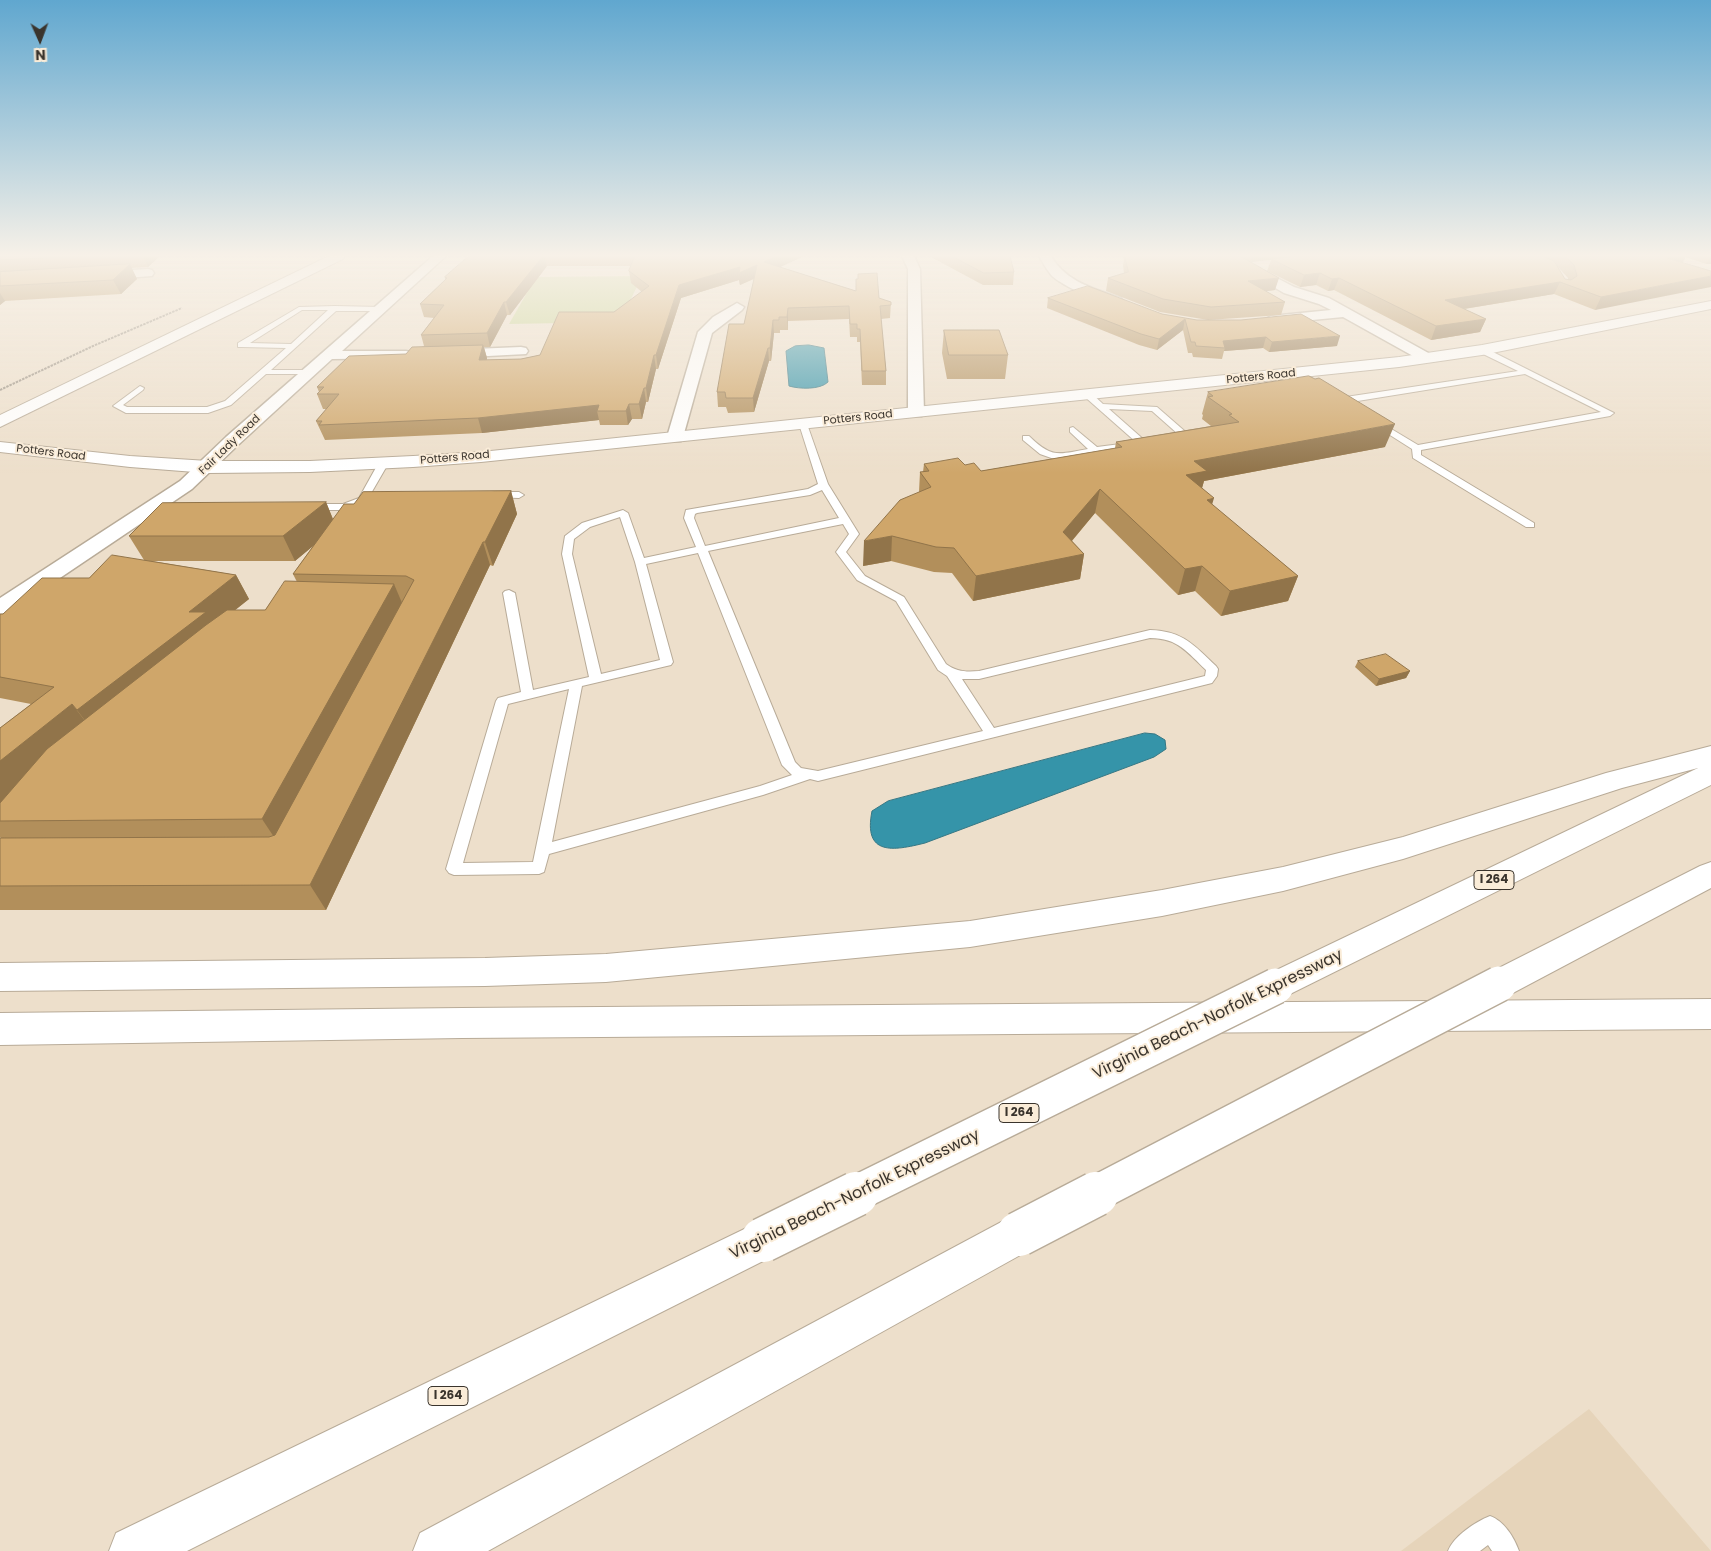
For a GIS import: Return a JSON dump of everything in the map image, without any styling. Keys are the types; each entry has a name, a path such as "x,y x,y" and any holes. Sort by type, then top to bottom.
{"main road":[{"path":"44,383 157,328"},
{"path":"0,422 191,328"},
{"name":"Potters Road","path":"0,447 108,460 207,466 292,467 383,464 491,456 1399,362 1482,350 1592,328"},
{"path":"0,977 485,972 606,968 970,934 1162,903 1283,879 1403,848 1616,780 1711,754"},
{"name":"Virginia Beach-Norfolk Expressway","path":"134,1551 1711,773"},
{"path":"438,1551 1019,1234 1711,874"},
{"path":"0,1029 462,1023 1711,1014"}],"street":[{"name":"Fair Lady Road","path":"0,608 174,495 232,441 360,328"},
{"path":"675,437 706,332 710,328"},
{"path":"915,328 916,412"},
{"path":"1373,328 1427,358"},
{"path":"1375,348 1399,362"},
{"path":"330,356 428,355 521,351"}],"lane":[{"path":"268,328 241,345 292,346"},
{"path":"140,388 117,406 126,410 208,410 228,403 312,328"},
{"path":"1364,416 1417,448 1610,413 1482,350"},
{"path":"264,372 310,372"},
{"path":"1356,411 1335,399 1526,372"},
{"path":"1293,373 1308,383"},
{"path":"1088,395 1141,442"},
{"path":"1026,438 1048,456 1057,457 1178,437 1184,434 1154,409 1102,406"},
{"path":"803,424 823,484 854,534 841,552 861,578 900,599 942,667 952,674 958,676 979,675 1150,634 1163,633 1178,637 1212,670 1211,676 1208,680 818,776 797,772 789,765 689,518 690,512 810,492 818,489 823,484"},
{"path":"1073,430 1095,450"},
{"path":"1417,448 1416,456 1530,525"},
{"path":"354,518 368,497 383,464"},
{"path":"480,495 519,495"},
{"path":"297,507 344,506 368,497"},
{"path":"576,684 539,868 454,869 502,701 576,684 667,662 640,562 623,513 586,525 569,538 567,554 596,679"},
{"path":"640,562 846,520"},
{"path":"509,593 528,695"},
{"path":"952,674 991,733"},
{"path":"543,850 763,790 807,775"},
{"path":"1460,1551 1490,1528 1507,1551"}],"path":[{"path":"0,390 92,346 139,328"}],"shaded area":[{"path":"1589,1409 1711,1551 1401,1551"}],"water":[{"path":"809,345 824,348 828,382 815,388 789,386 786,351 795,346"},
{"path":"1145,733 1155,734 1165,740 1166,749 1154,757 925,843 902,848 883,847 876,843 872,836 870,826 872,811 888,801"}],"building":[{"path":"426,328 490,328 487,333 421,335"},
{"path":"552,328 665,328 656,355 654,355 646,388 644,388 639,404 629,404 626,411 597,411 599,405 478,418 319,425 322,421 316,421 339,394 317,394 324,387 317,387 349,356 406,354 412,347 483,345 479,360 521,359 540,355"},
{"path":"728,328 772,328 770,348 768,348 753,398 726,398 725,392 717,392"},
{"path":"882,328 886,371 862,371 860,329 857,329"},
{"path":"1126,328 1173,328 1159,339"},
{"path":"1187,328 1326,328 1340,336 1272,342 1266,337 1223,341 1225,348 1196,346 1195,342 1191,342"},
{"path":"944,330 999,330 1008,355 949,355"},
{"path":"1309,376 1315,379 1319,378 1395,424 1194,461 1207,471 1186,475 1214,498 1207,500 1298,576 1230,591 1202,566 1185,569 1100,489 1063,532 1084,554 976,576 954,548 936,547 892,536 864,541 900,500 931,487 920,472 929,471 924,464 958,458 965,465 974,463 981,471 1122,447 1116,442 1239,422 1229,415 1232,414 1208,397 1213,396 1208,392"},
{"path":"511,491 485,542 483,542 310,885 0,886 0,838 269,837 275,835 414,580 406,576 293,574 344,504 354,504 363,492"},
{"path":"326,502 283,536 129,536 162,503"},
{"path":"112,555 236,575 189,612 206,612 77,710 72,704 0,761 0,728 54,687 0,677 0,614 3,614 42,578 89,578"},
{"path":"285,581 394,584 262,819 0,821 0,803 47,749 227,610 265,610"},
{"path":"1386,654 1410,671 1379,679 1358,661"}]}
